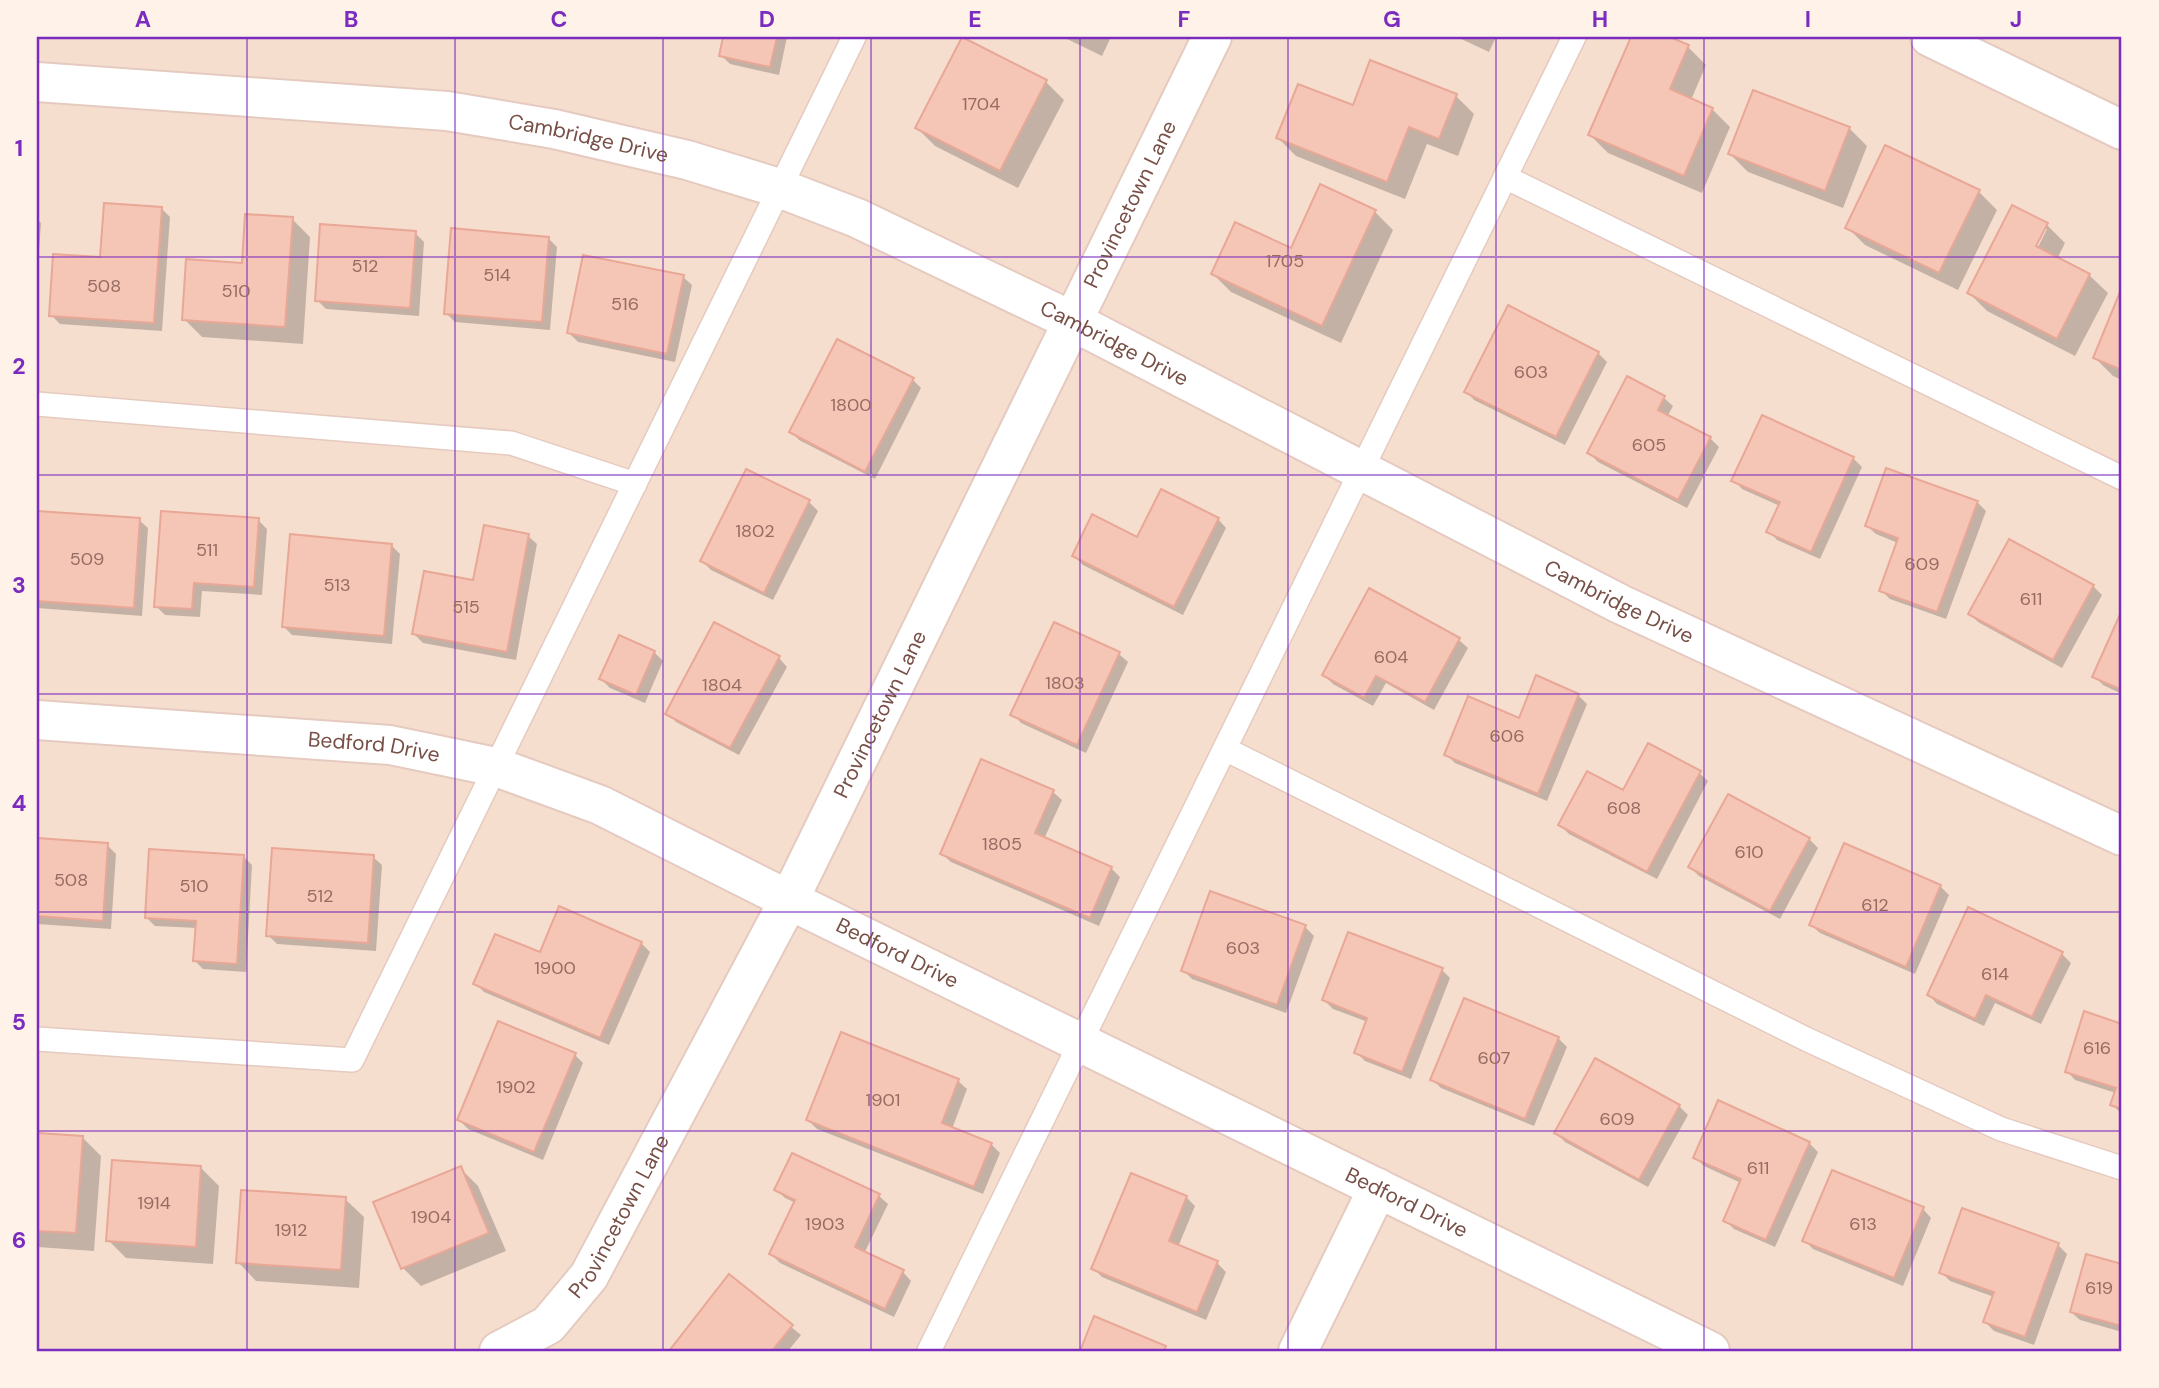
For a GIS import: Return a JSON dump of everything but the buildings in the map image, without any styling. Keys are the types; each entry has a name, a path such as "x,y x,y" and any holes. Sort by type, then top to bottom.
{"street":[{"name":"Provincetown Lane","path":"499,1351 548,1325 589,1276 789,900 1212,37"},
{"path":"1930,37 2122,130"},
{"name":"Cambridge Drive","path":"37,82 447,111 580,135 687,160 779,188 857,218 1072,321 1620,604 2122,836"},
{"name":"Bedford Drive","path":"37,720 390,745 496,767 600,805 1378,1188 1661,1340 1710,1351"},
{"path":"1298,1351 1378,1188"}],"lane":[{"path":"37,1039 352,1060 854,37"},
{"path":"929,1351 1574,37"},
{"path":"1505,177 2122,478"},
{"path":"37,404 511,443 635,484"},
{"path":"1225,749 1819,1045 2001,1129 2122,1168"}],"shaded area":[{"path":"37,37 2122,37 2122,1351 37,1351"}]}
